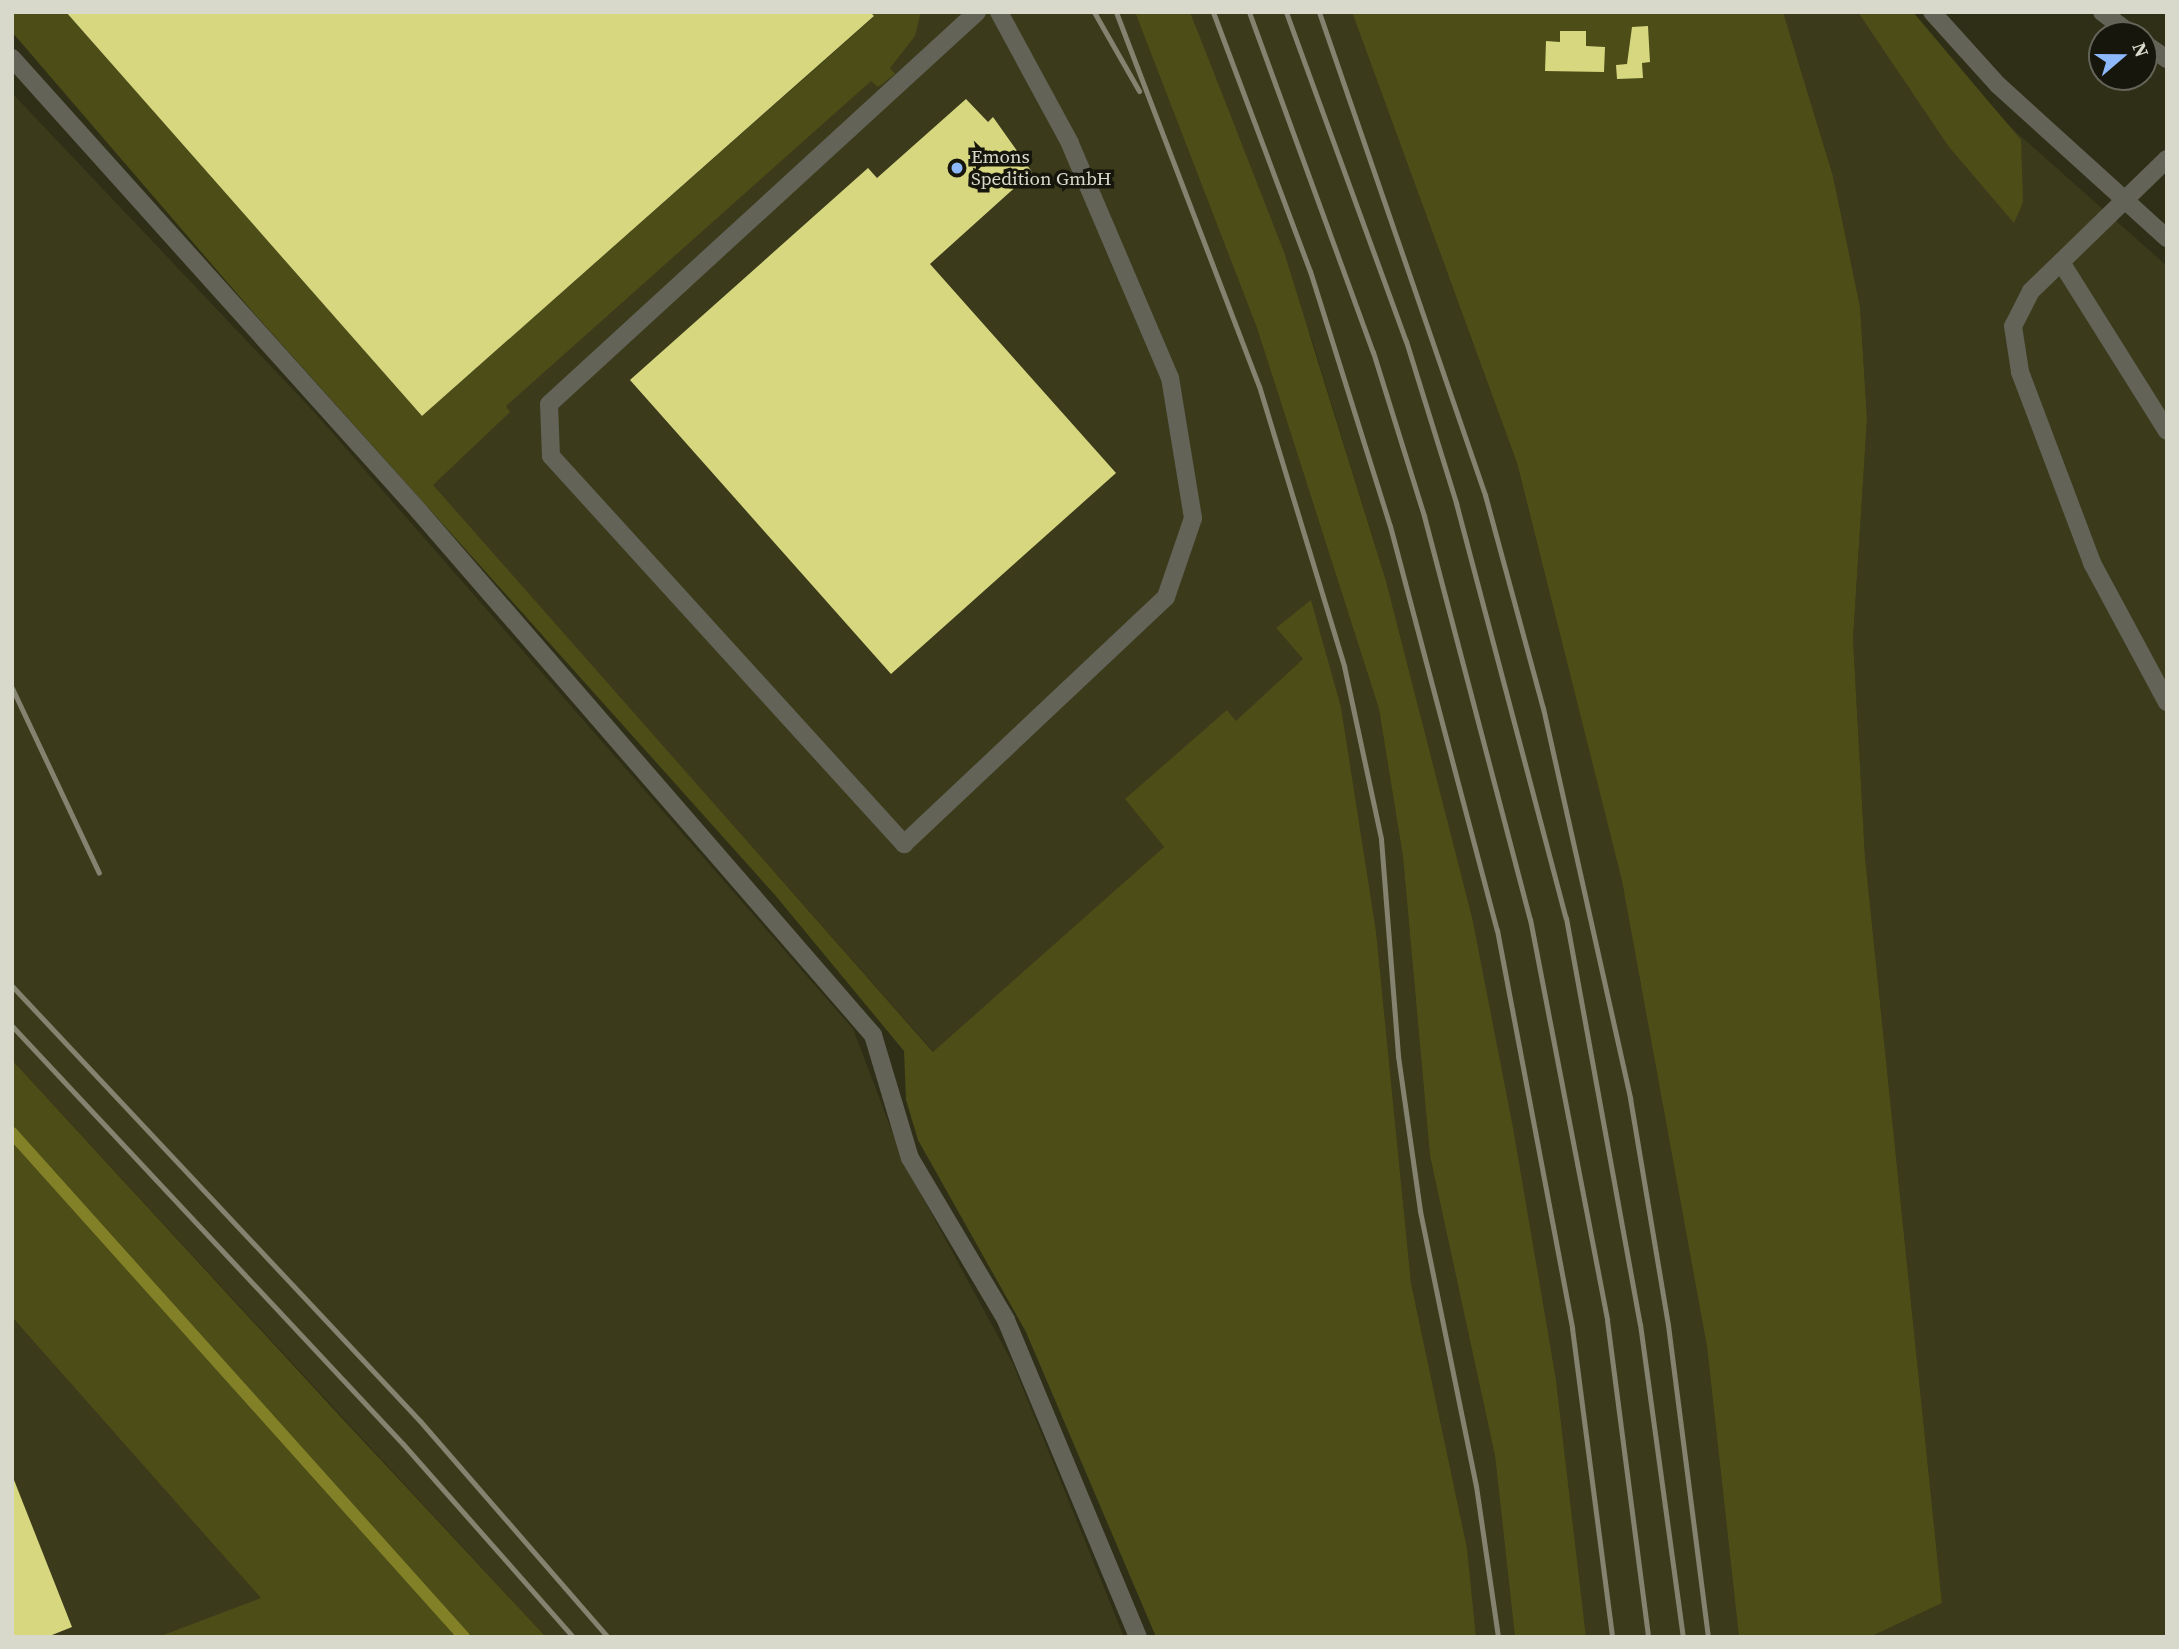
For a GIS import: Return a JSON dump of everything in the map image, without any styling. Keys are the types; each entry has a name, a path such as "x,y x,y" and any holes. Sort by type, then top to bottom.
{"street":[{"path":"977,12 549,404 551,456 904,844 1166,597 1193,518 1170,377 1070,143 999,12"},
{"path":"1931,12 2122,204 2167,238"},
{"path":"12,58 418,510 873,1035 910,1158 1006,1320 1138,1637"},
{"path":"2167,159 2031,291 2013,326 2020,372 2092,564 2167,702"},
{"path":"2061,262 2167,431"}],"shaded area":[{"path":"12,12 1135,12 1257,328 1379,709 1403,857 1430,1156 1495,1456 1515,1637 1476,1637 1467,1548 1411,1283 1376,931 1341,707 1311,601 1276,628 1303,659 1236,722 1228,711 1126,800 1164,847 934,1052"},
{"path":"12,12 66,12 422,416 874,17 870,12 921,12 915,36 890,68 895,74 878,87 871,81 506,406 510,412 433,485 933,1052 1164,847 1125,799 1227,710 1236,721 1303,659 1276,628 1311,600 1341,707 1376,931 1411,1283 1467,1548 1476,1637 1156,1637 1026,1332 918,1140 906,1100 904,1051 775,895 252,311 12,32"},
{"path":"1135,12 1190,12 1284,252 1386,581 1472,917 1513,1128 1556,1380 1586,1637 1515,1637 1495,1456 1430,1156 1403,857 1379,709 1257,328"},
{"path":"1190,12 1352,12 1517,463 1622,881 1707,1347 1739,1637 1586,1637 1556,1380 1472,917 1386,581 1313,343"},
{"path":"1352,12 1783,12 1833,176 1860,307 1867,419 1853,639 1865,857 1942,1603 1870,1637 1739,1637 1707,1347 1622,881 1517,463"},
{"path":"1783,12 1902,12 2016,132 2167,266 2167,1637 1870,1637 1942,1603 1865,857 1853,639 1867,419 1860,307 1833,176"},
{"path":"1858,12 1913,12 2021,140 2023,202 2014,223 1949,147"},
{"path":"12,93 315,413 853,1029 904,1163 1013,1364 1124,1637 546,1637 12,1060"},
{"path":"12,1060 546,1637 158,1637 261,1598 12,1317"},
{"path":"12,1317 279,1617 290,1637 12,1637"}],"building":[{"path":"66,12 870,12 874,16 422,416"},
{"path":"1648,26 1650,62 1642,63 1643,78 1617,79 1616,65 1627,64 1632,27"},
{"path":"1560,31 1586,31 1586,46 1605,47 1604,72 1545,71 1546,41 1560,42"},
{"path":"966,99 988,122 993,117 1032,172 930,264 1116,473 891,674 630,380 868,168 877,178"},
{"path":"12,1475 72,1627 47,1637 12,1637"}],"waterway":[{"path":"12,1133 464,1637"}],"railway":[{"path":"1094,12 1139,91"},
{"path":"1116,12 1259,386 1344,666 1381,839 1398,1056 1420,1211 1476,1486 1498,1637"},
{"path":"1213,12 1310,271 1390,526 1497,930 1572,1328 1612,1637"},
{"path":"1249,12 1373,352 1424,516 1530,919 1607,1320 1648,1637"},
{"path":"1286,12 1406,341 1456,503 1566,918 1640,1324 1683,1637"},
{"path":"1319,12 1485,495 1543,708 1630,1098 1668,1325 1708,1637"},
{"path":"12,688 99,873"},
{"path":"12,986 420,1421 608,1637"},
{"path":"12,1026 403,1444 573,1637"}],"place":[{"name":"Emons Spedition GmbH","path":"957,168"}]}
